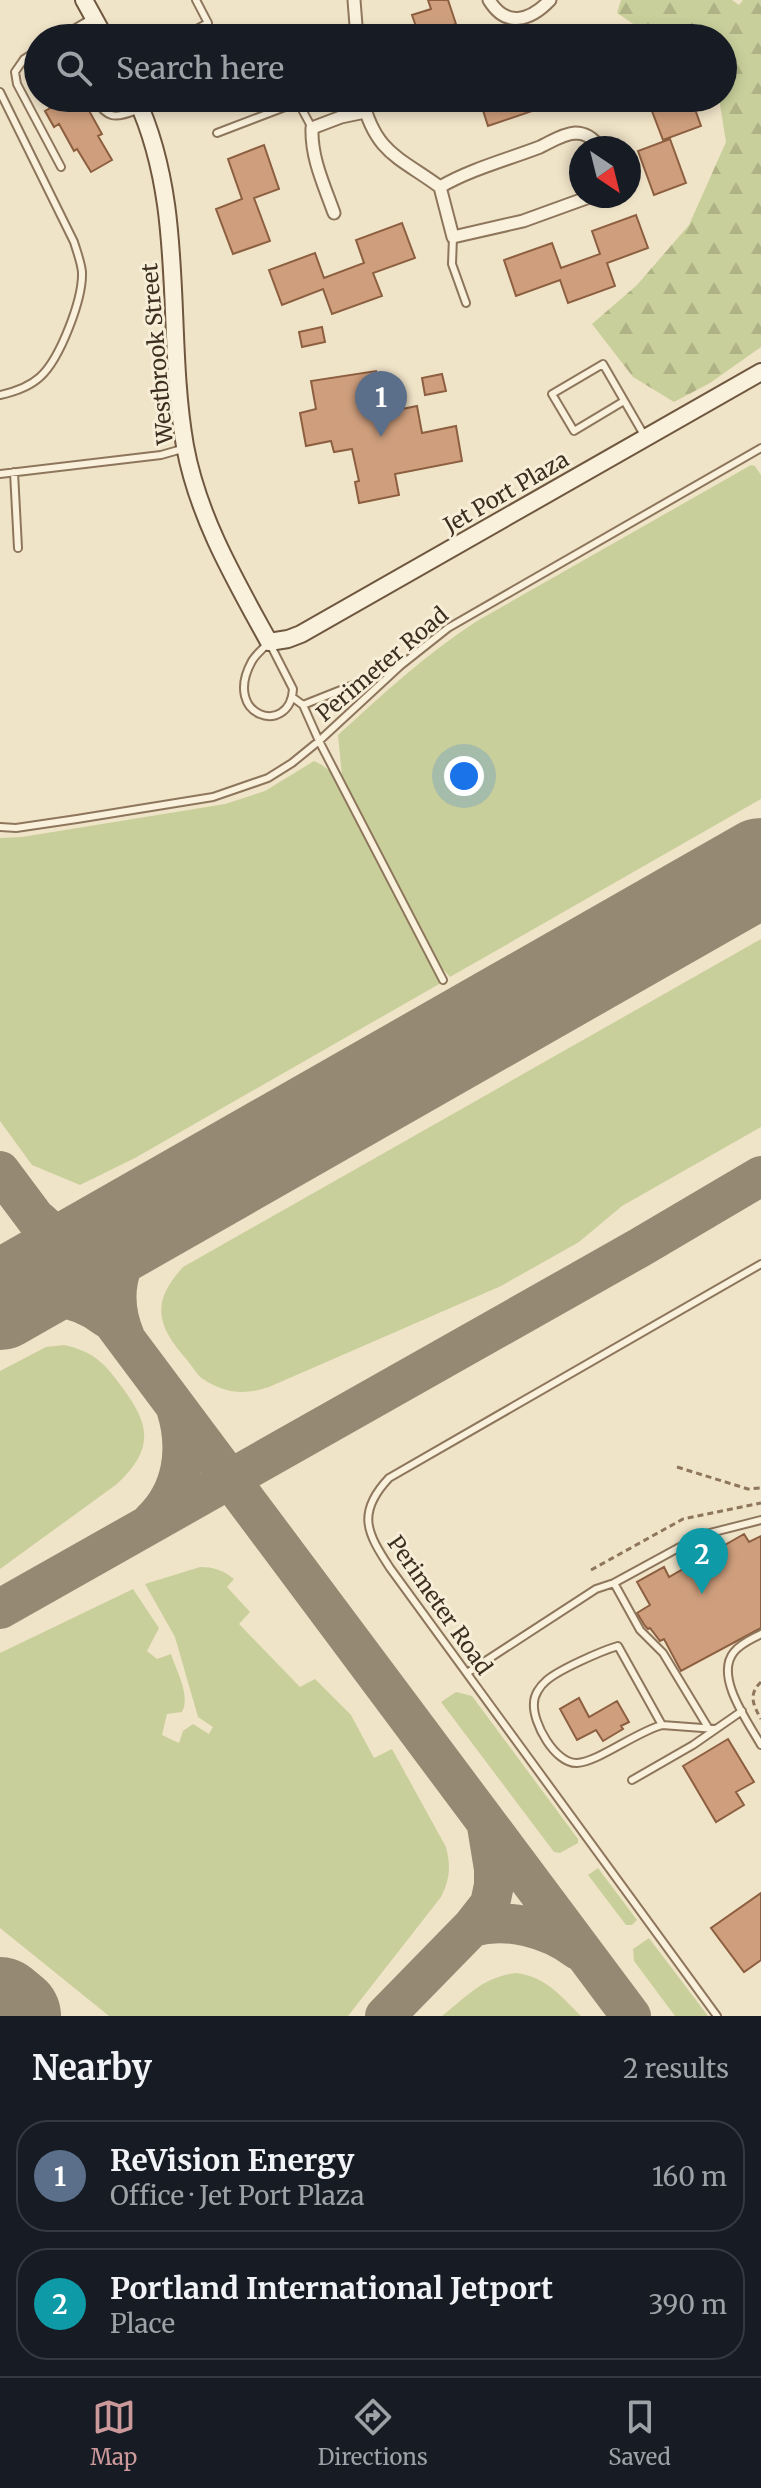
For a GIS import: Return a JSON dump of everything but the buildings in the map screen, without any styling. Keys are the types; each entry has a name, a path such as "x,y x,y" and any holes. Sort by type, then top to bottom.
{"street":[{"path":"84,0 98,24"},
{"path":"354,0 356,24"},
{"path":"489,0 501,16 515,20 538,10 550,0"},
{"name":"Westbrook Street","path":"141,112 160,172 168,229 180,412 192,476 210,527 269,642"},
{"path":"334,213 315,162 311,146 312,128 365,112 387,151 440,187 453,237 523,221 569,204"},
{"path":"440,187 566,134 587,136"},
{"name":"Jet Port Plaza","path":"269,642 301,634 761,372"}],"lane":[{"path":"196,0 206,24"},
{"path":"84,24 94,17"},
{"path":"24,59 15,72 24,97"},
{"path":"0,92 74,242 82,275 71,319 56,357 28,386 0,395"},
{"path":"32,112 61,167"},
{"path":"107,112 122,117 128,112"},
{"path":"217,133 272,112"},
{"path":"303,112 312,128"},
{"path":"453,237 452,264 466,303"},
{"path":"624,401 574,431 552,394 603,364 646,438"},
{"path":"0,474 161,455 186,447"},
{"name":"Perimeter Road","path":"0,827 16,828 77,819 225,793 268,778 319,741 400,666 448,628 761,448"},
{"path":"14,472 18,548"},
{"path":"269,642 291,681 292,697 284,711 268,716 253,711 244,690 252,661 269,642"},
{"path":"303,705 400,666"},
{"path":"292,697 303,705 443,980"},
{"name":"Perimeter Road","path":"717,2016 390,1568 371,1539 366,1519 379,1489 389,1478 761,1264"},
{"path":"467,1673 596,1589 614,1583 702,1535 761,1520"},
{"path":"614,1583 640,1630 663,1653 713,1729"},
{"path":"761,1634 735,1650 727,1669 735,1699 761,1745"},
{"path":"662,1725 618,1646 602,1651 546,1681 535,1695 533,1704 550,1744 561,1759 573,1763 588,1760 649,1728 662,1725 713,1729"},
{"path":"632,1780 693,1745 742,1711"}],"path":[{"path":"677,1467 748,1489 761,1488"},
{"path":"591,1570 683,1519 761,1503"},
{"path":"761,1682 753,1693 753,1704 761,1719"}],"green space":[{"path":"621,0 732,0 739,5 743,0 761,0 761,347 710,383 674,402 633,377 592,324 637,285 689,225 726,142 721,112 737,112 737,24 633,24 617,13"},
{"path":"751,465 761,475 761,799 450,977 440,966 342,776 338,735 422,661 477,621"},
{"path":"314,761 332,773 441,983 135,1158 80,1185 32,1165 0,1121 0,838 225,804 265,791"},
{"path":"761,939 761,1127 622,1206 579,1242 501,1286 269,1387 244,1392 219,1388 201,1377 177,1348 161,1314 165,1292 183,1267"},
{"path":"64,1345 91,1355 116,1379 139,1414 144,1437 142,1448 137,1460 117,1484 0,1569 0,1371 46,1347"},
{"path":"200,1567 218,1570 234,1579 227,1587 250,1612 239,1624 300,1687 315,1679 351,1715 374,1758 392,1749 446,1847 449,1872 441,1897 348,2016 109,2016 0,1928 0,1653 133,1589 159,1628 147,1651 157,1659 171,1654 184,1691 182,1712 167,1714 162,1735 179,1743 183,1731 193,1724 209,1734 213,1727 198,1717 175,1637 145,1584"},
{"path":"456,1692 472,1696 578,1843 560,1853 554,1852 441,1702"},
{"path":"598,1868 637,1920 632,1925 626,1925 588,1875"},
{"path":"649,1938 708,2016 675,2016 634,1961 633,1949"},
{"path":"517,1973 545,1983 581,2016 442,2016 485,1983"}],"taxiway":[{"path":"0,1171 631,2016"},
{"path":"0,1609 761,1176"},
{"path":"125,1337 116,1298 123,1264 141,1234 168,1206"},
{"path":"39,1221 48,1230 69,1239 92,1239 126,1229"},
{"path":"0,1302 28,1297 55,1297 81,1303 107,1318"},
{"path":"151,1522 170,1497 180,1469 182,1439 176,1408"},
{"path":"385,2016 472,1927 490,1904 494,1869 487,1826"},
{"path":"472,1927 499,1923 527,1926 567,1942 578,1950"}],"runway":[{"path":"0,1301 761,867"},
{"path":"0,2006 12,2016"}],"place":[{"name":"ReVision Energy","path":"381,437"},
{"name":"Portland International Jetport","path":"702,1594"}]}
